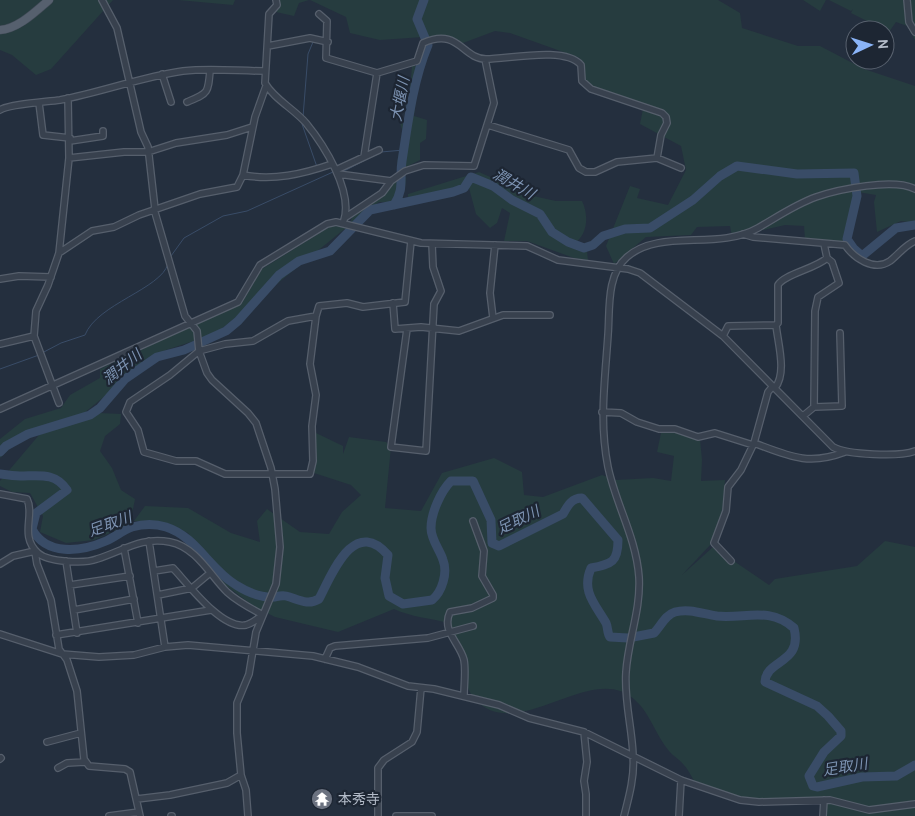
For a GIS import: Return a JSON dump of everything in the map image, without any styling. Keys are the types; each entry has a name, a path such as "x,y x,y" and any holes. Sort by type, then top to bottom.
{"main road":[{"path":"0,30 8,29 18,24 49,0"}],"street":[{"path":"102,0 117,28 128,81 148,152 154,209 166,256 172,268 185,316 196,331 199,350 212,380 248,413 256,423 263,438 272,475 280,547 275,590 269,605 262,615 252,623 243,626 211,610 173,568 154,571"},
{"path":"59,253 92,231 114,227 154,209 200,194 237,187 242,175 252,127 266,86 264,71 268,46 269,14 277,5 276,0"},
{"path":"907,0 909,22 915,32"},
{"path":"319,14 327,21 328,42 326,58 377,73 417,62 423,43 431,40 456,42 475,57 485,59 552,54 574,59 580,65 582,82 591,89 662,113 666,117 667,123 660,134 657,158"},
{"path":"268,46 310,38 328,42"},
{"path":"346,222 360,205 382,193 393,179 405,171 424,166 474,166 494,103 485,59"},
{"path":"0,110 8,106 68,98 128,81 162,74 210,71 264,71"},
{"path":"186,102 205,94 208,90 210,71"},
{"path":"364,157 377,73"},
{"path":"162,74 171,102"},
{"path":"266,86 306,123 337,172 342,184 346,222"},
{"path":"60,403 34,336 36,311 59,253 69,158 68,98"},
{"path":"39,103 43,135 70,139 103,136 103,131"},
{"path":"488,125 569,150 579,168 586,172 595,172 617,162 657,158 681,168"},
{"path":"69,158 124,152 148,152 176,144 227,135 252,127"},
{"path":"337,172 379,150"},
{"path":"242,175 266,177 297,174 332,164"},
{"path":"337,172 393,179"},
{"path":"624,816 630,794 634,758 626,690 626,669 636,624 639,578 631,532 610,474 604,442 602,386 612,284 617,267 637,250 654,243 724,240 743,234 816,197 892,183 915,189"},
{"path":"0,409 238,302 260,265 327,224 346,222 363,229 410,241 432,244 527,246 558,260 628,269 649,279 723,336 834,447 845,452 903,454 915,451"},
{"path":"743,234 753,238 845,245 857,258 874,265 888,262 915,241"},
{"path":"316,316 288,321 253,341 225,344 199,350 170,375 130,402 126,408 128,416 140,435 144,452 176,461 196,462 225,474 310,474 313,461 312,436 316,394 310,364 319,306 347,303 363,307 405,302 410,241"},
{"path":"407,329 391,447 426,451 434,304 441,291 433,267 432,244"},
{"path":"814,407 815,311 818,297 839,283 832,262 827,258 824,244"},
{"path":"493,318 490,293 494,245"},
{"path":"731,561 714,543 726,510 728,487 741,470 753,444 768,392 780,381 781,373 776,325 778,323 778,286 780,281 798,274 827,258"},
{"path":"0,279 19,276 51,277"},
{"path":"393,303 395,329 434,328 466,330 503,315 550,315"},
{"path":"723,336 728,326 776,325"},
{"path":"803,416 814,407 842,406 840,333"},
{"path":"0,344 34,336"},
{"path":"602,412 621,413 637,422 659,429 675,429 698,437 715,433 800,459 835,456 845,452"},
{"path":"0,494 27,499 29,509 27,532 36,552 37,564 51,600 59,649 67,660 77,691 82,733 82,754 85,762"},
{"path":"464,696 464,661 450,633 448,617 450,612 472,608 493,598 482,576 484,551 473,521"},
{"path":"0,564 13,556 36,552 53,559 91,561 124,548 149,541 170,542 183,546 240,603 262,615"},
{"path":"149,541 165,647"},
{"path":"124,548 138,623"},
{"path":"66,561 77,633"},
{"path":"158,595 192,588 210,573"},
{"path":"70,585 130,576"},
{"path":"74,610 134,599"},
{"path":"56,635 162,620 211,610"},
{"path":"248,816 237,733 237,703 249,674 252,651 262,615"},
{"path":"325,659 330,648 335,646 428,638 472,626"},
{"path":"0,634 62,654 98,657 134,655 165,647 204,646 325,659 341,662 408,686 464,696 499,705 530,718 584,732 681,780 740,800 753,802 824,800 869,810 915,804"},
{"path":"378,816 378,768 384,760 412,742 417,732 421,688"},
{"path":"584,732 587,762 584,781 586,816"},
{"path":"47,742 82,733"},
{"path":"58,768 67,763 85,762 96,768 125,769 133,779 140,814 109,816"},
{"path":"137,799 170,795 227,783 241,774"},
{"path":"679,816 681,780"},
{"path":"824,800 824,816"},
{"path":"396,816 432,816"}],"green space":[{"path":"0,0 113,0 51,69 36,75 12,55 0,50"},
{"path":"178,0 235,0 233,5"},
{"path":"278,0 309,0 299,3 294,16 276,12 280,3"},
{"path":"310,0 718,0 740,13 742,28 798,46 820,46 845,59 845,70 867,70 915,86 915,223 901,221 877,232 874,202 876,195 858,192 843,244 805,240 804,226 785,225 732,237 730,226 697,227 691,235 646,237 614,264 606,246 630,186 640,189 637,198 668,205 686,170 681,146 640,124 643,109 578,80 580,58 510,33 495,31 463,43 427,38 422,28 423,37 380,40 350,33 346,17"},
{"path":"803,0 826,0 820,11"},
{"path":"829,0 915,0 915,40 907,26 896,22 895,23 895,20 865,20 851,13 853,9 851,11"},
{"path":"412,66 416,66 419,77 414,116 427,120 426,139 420,143 420,160 406,167 397,163 403,132 400,124 407,122 406,103 409,101"},
{"path":"479,172 533,196 556,201 582,201 586,213 586,225 582,236 573,244 587,251 588,260 574,258 527,241 504,241 510,213 502,208 497,223 490,228 476,214 469,188 442,197 408,202 408,194"},
{"path":"401,175 406,177 406,180 399,202 379,202 351,223 354,212 358,208 367,202 384,196"},
{"path":"331,226 347,227 215,334 166,350 133,373 78,418 16,443 0,458 0,439 25,419 61,408 70,395 100,378 100,369 242,303 262,269"},
{"path":"99,413 121,414 120,424 105,436 100,451 112,468 121,490 135,499 130,524 94,540 66,543 40,532 43,516 30,493 12,492 0,486 0,481 39,435"},
{"path":"669,430 700,439 701,481 725,480 722,513 712,543 682,575 713,547 769,585 775,579 857,566 885,541 915,547 915,816 827,816 827,798 744,799 695,783 685,766 664,745 640,705 617,690 598,689 576,694 532,709 511,713 491,710 470,693 465,681 458,645 448,623 414,616 394,609 338,632 275,617 255,607 225,585 208,568 188,533 159,522 134,521 145,506 188,508 231,533 260,542 257,521 267,509 300,532 329,534 342,512 361,495 351,485 314,473 316,433 343,446 343,454 349,437 386,442 391,447 385,508 421,511 442,473 494,458 522,472 524,495 543,497 602,475 616,480 653,478 671,481 674,456 657,452 661,433"}],"waterway":[{"name":"大堰川","path":"394,205 401,188 401,167 418,73 428,45 417,19 424,0"},
{"path":"303,117 308,54 313,42"},
{"path":"302,124 317,167"},
{"path":"339,171 346,170 381,152 404,150"},
{"name":"潤井川","path":"0,452 6,446 28,434 90,415 100,408 125,379 157,357 184,350 226,331 238,321 279,275 299,261 330,251 370,210 453,192 464,188 471,177 493,186 512,200 540,214 552,232 568,242 584,248 593,245 603,236 625,229 650,228 693,200 720,176 737,166 797,174 854,173 857,196 847,239 862,256 896,228 915,225"},
{"path":"171,256 184,238 223,216 247,211 333,172"},
{"path":"42,353 61,343 85,335 102,314 154,281 163,273 168,264"},
{"path":"0,369 39,355"},
{"name":"足取川","path":"0,474 46,476 57,480 67,490 36,513 32,529 38,538 55,548 86,548 106,541 132,527 145,525 162,526 186,538 218,571 240,588 260,595 270,597 285,596 306,602 319,599 330,576 346,553 355,545 365,542 376,545 388,555 385,578 389,596 403,604 432,600 436,597 445,571 443,560 432,537 431,522 437,503 451,481 473,481 491,520 492,543 499,546 563,514 573,501 582,498 618,540 617,553 612,561 591,568 588,576 588,590 606,623 610,637 628,638 654,633 668,616 680,611 717,616 766,615 785,621 794,628 795,640 793,648 789,655 771,669 765,682 817,706 841,731 841,736 824,752 809,776 813,786 817,787 862,777 896,776 915,765"}],"place":[{"name":"本秀寺","path":"322,799"}]}
